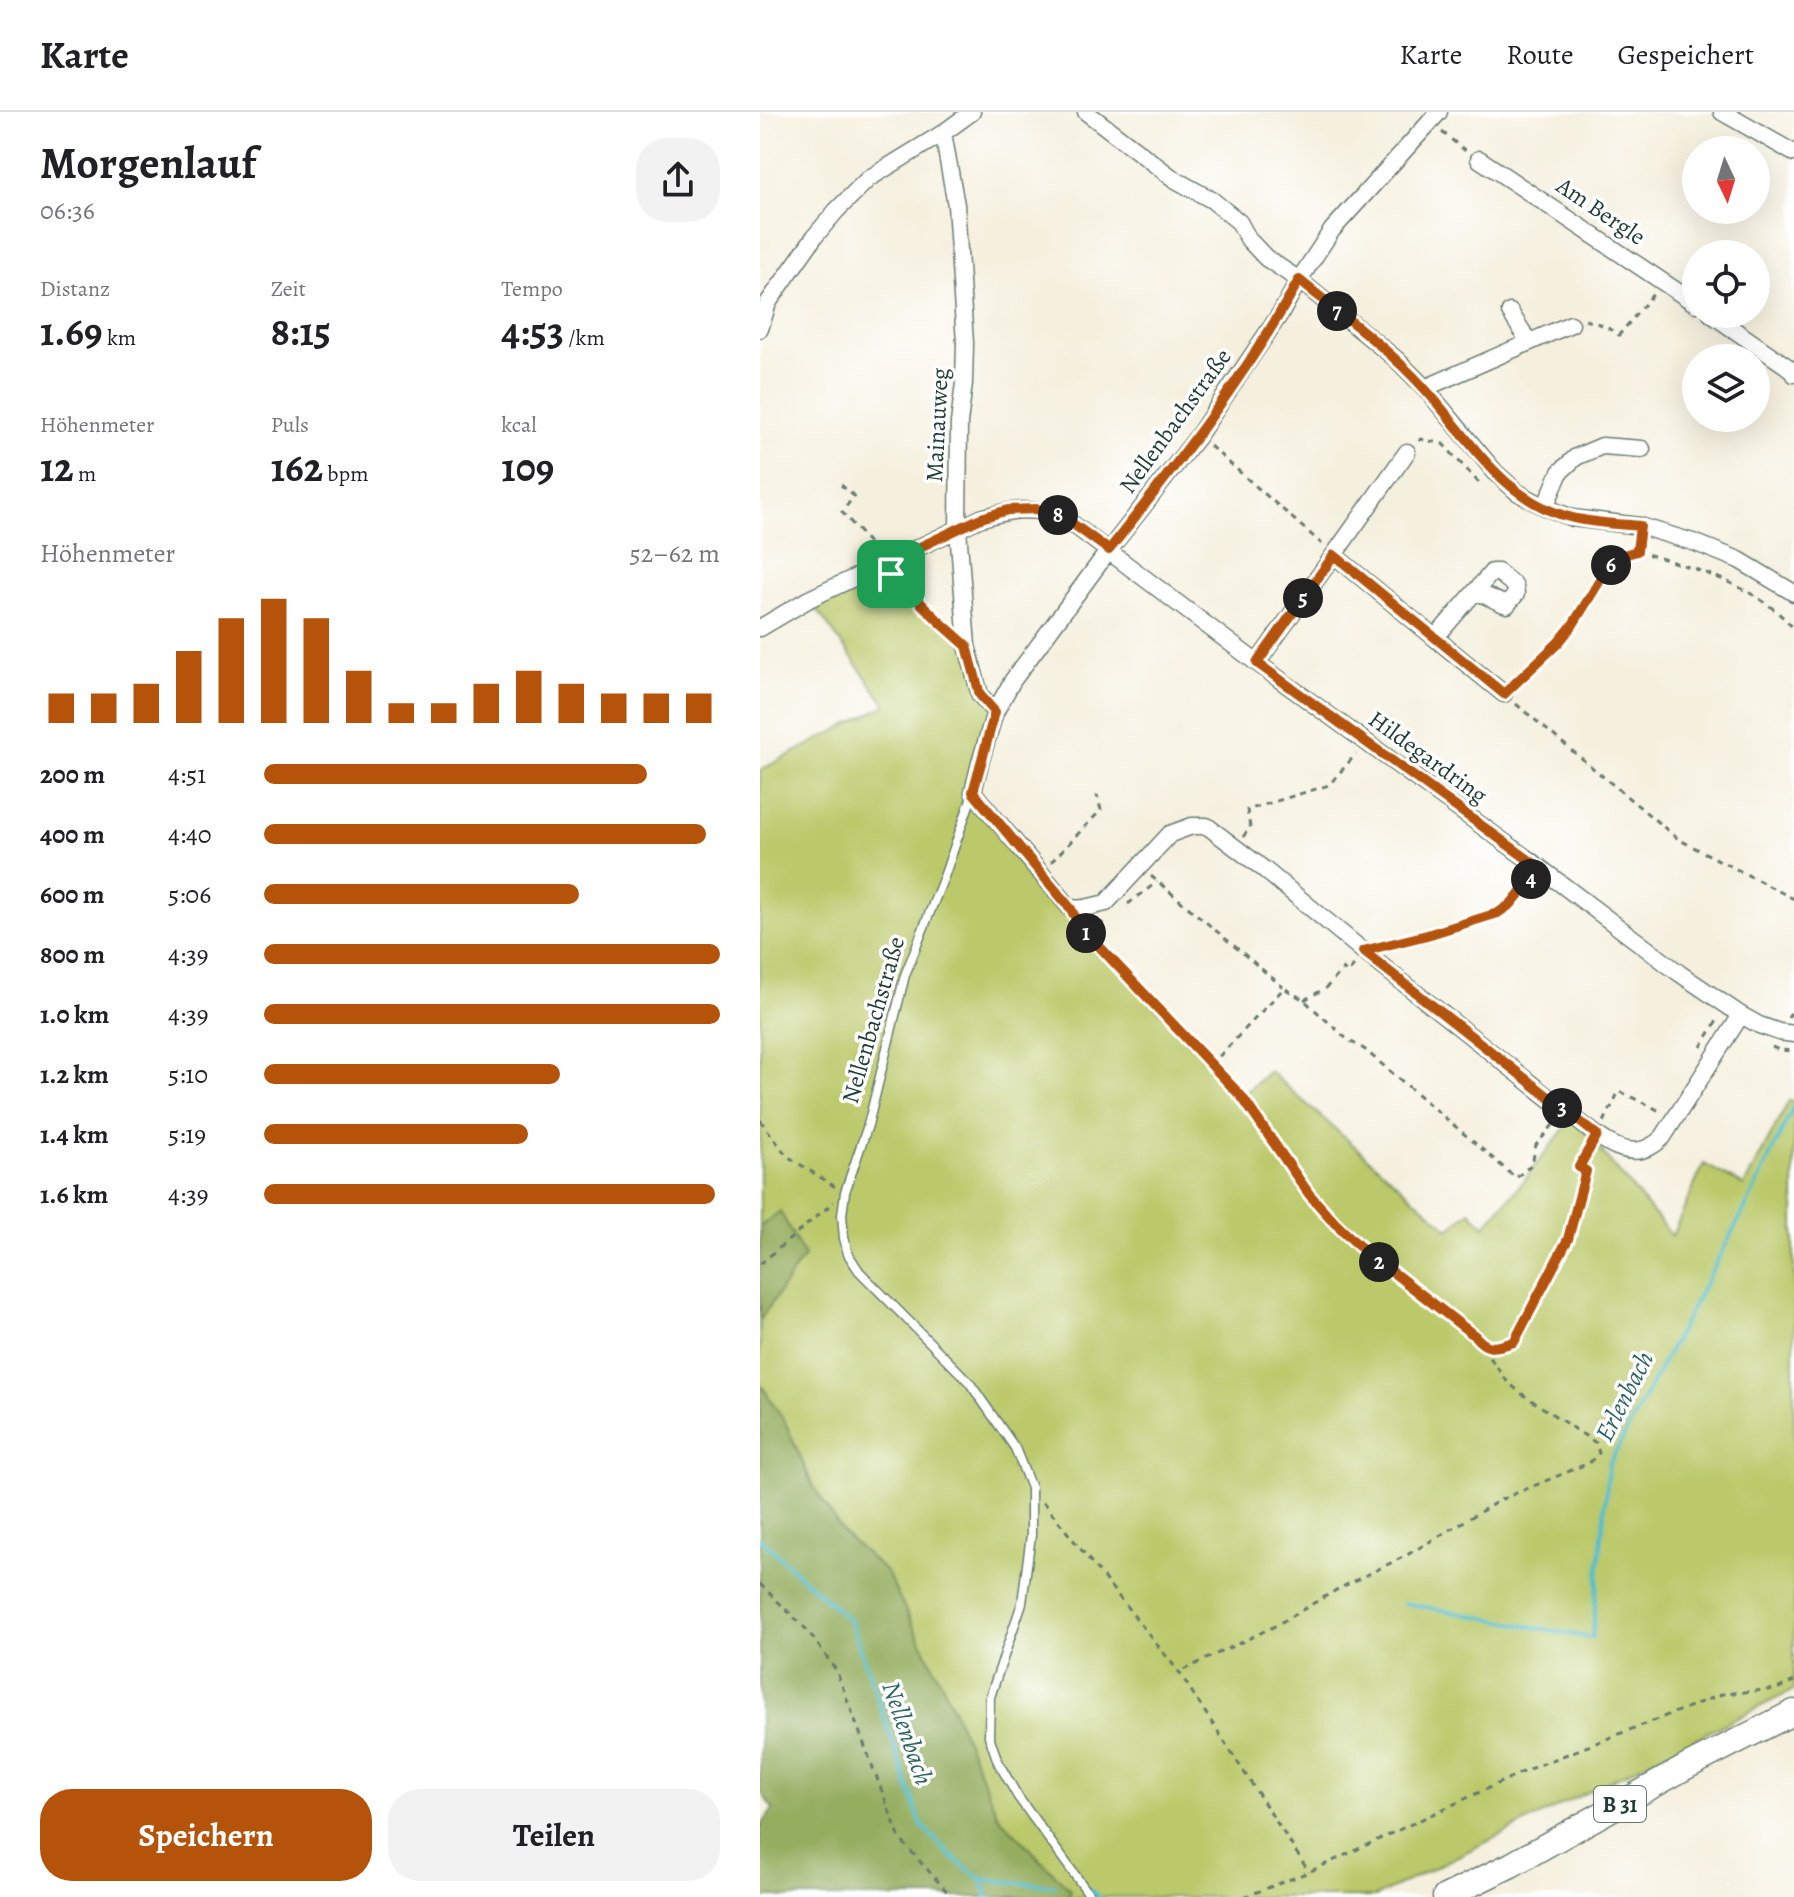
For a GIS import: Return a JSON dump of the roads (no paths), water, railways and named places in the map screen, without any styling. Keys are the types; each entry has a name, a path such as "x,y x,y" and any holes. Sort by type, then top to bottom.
{"main road":[{"name":"B 31","path":"1445,1897 1511,1865 1688,1766 1794,1712"}],"street":[{"path":"760,329 768,303 836,211 868,179 972,112"},
{"path":"1086,112 1174,179 1212,200 1239,222 1249,240 1266,258 1299,280 1396,359 1425,388 1495,472 1517,492 1572,518 1640,526 1696,543 1739,560 1794,593"},
{"path":"1722,112 1794,153"},
{"name":"Nellenbachstraße","path":"973,792 995,712 1013,680 1198,436 1332,230 1434,117"},
{"name":"Mainauweg","path":"943,133 956,205 965,343 959,423 958,529 967,646 980,695 995,712"},
{"name":"Am Bergle","path":"1479,159 1682,294"},
{"path":"1510,312 1529,342"},
{"path":"1425,388 1571,324"},
{"path":"1732,328 1792,367"},
{"path":"1545,507 1560,472 1576,457 1602,446 1642,449"},
{"path":"1257,663 1407,452"},
{"name":"Hildegardring","path":"958,529 1008,510 1038,509 1062,516 1679,973 1759,1025 1794,1034"},
{"path":"760,628 809,599 958,529"},
{"path":"1334,555 1504,694"},
{"path":"1435,638 1475,592"},
{"path":"973,792 1071,909 1106,903 1170,834 1185,827 1207,826 1265,870 1359,958 1616,1147 1642,1151 1656,1145 1741,1015"}],"lane":[{"name":"Nellenbachstraße","path":"973,792 905,975 868,1125 845,1192 842,1215 844,1238 848,1254 859,1271 969,1382 1015,1448 1031,1488 1031,1535 1022,1603 990,1697 989,1736 998,1762 1018,1797 1091,1897"}],"waterway":[{"name":"Erlenbach","path":"1404,1603 1592,1638 1609,1464 1749,1201 1794,1105"},
{"name":"Nellenbach","path":"760,1539 851,1622 922,1826 953,1858 981,1879 1055,1886"},
{"path":"981,1879 988,1897"},
{"name":"Nellenbach","path":"1088,1888 1099,1897"}]}
